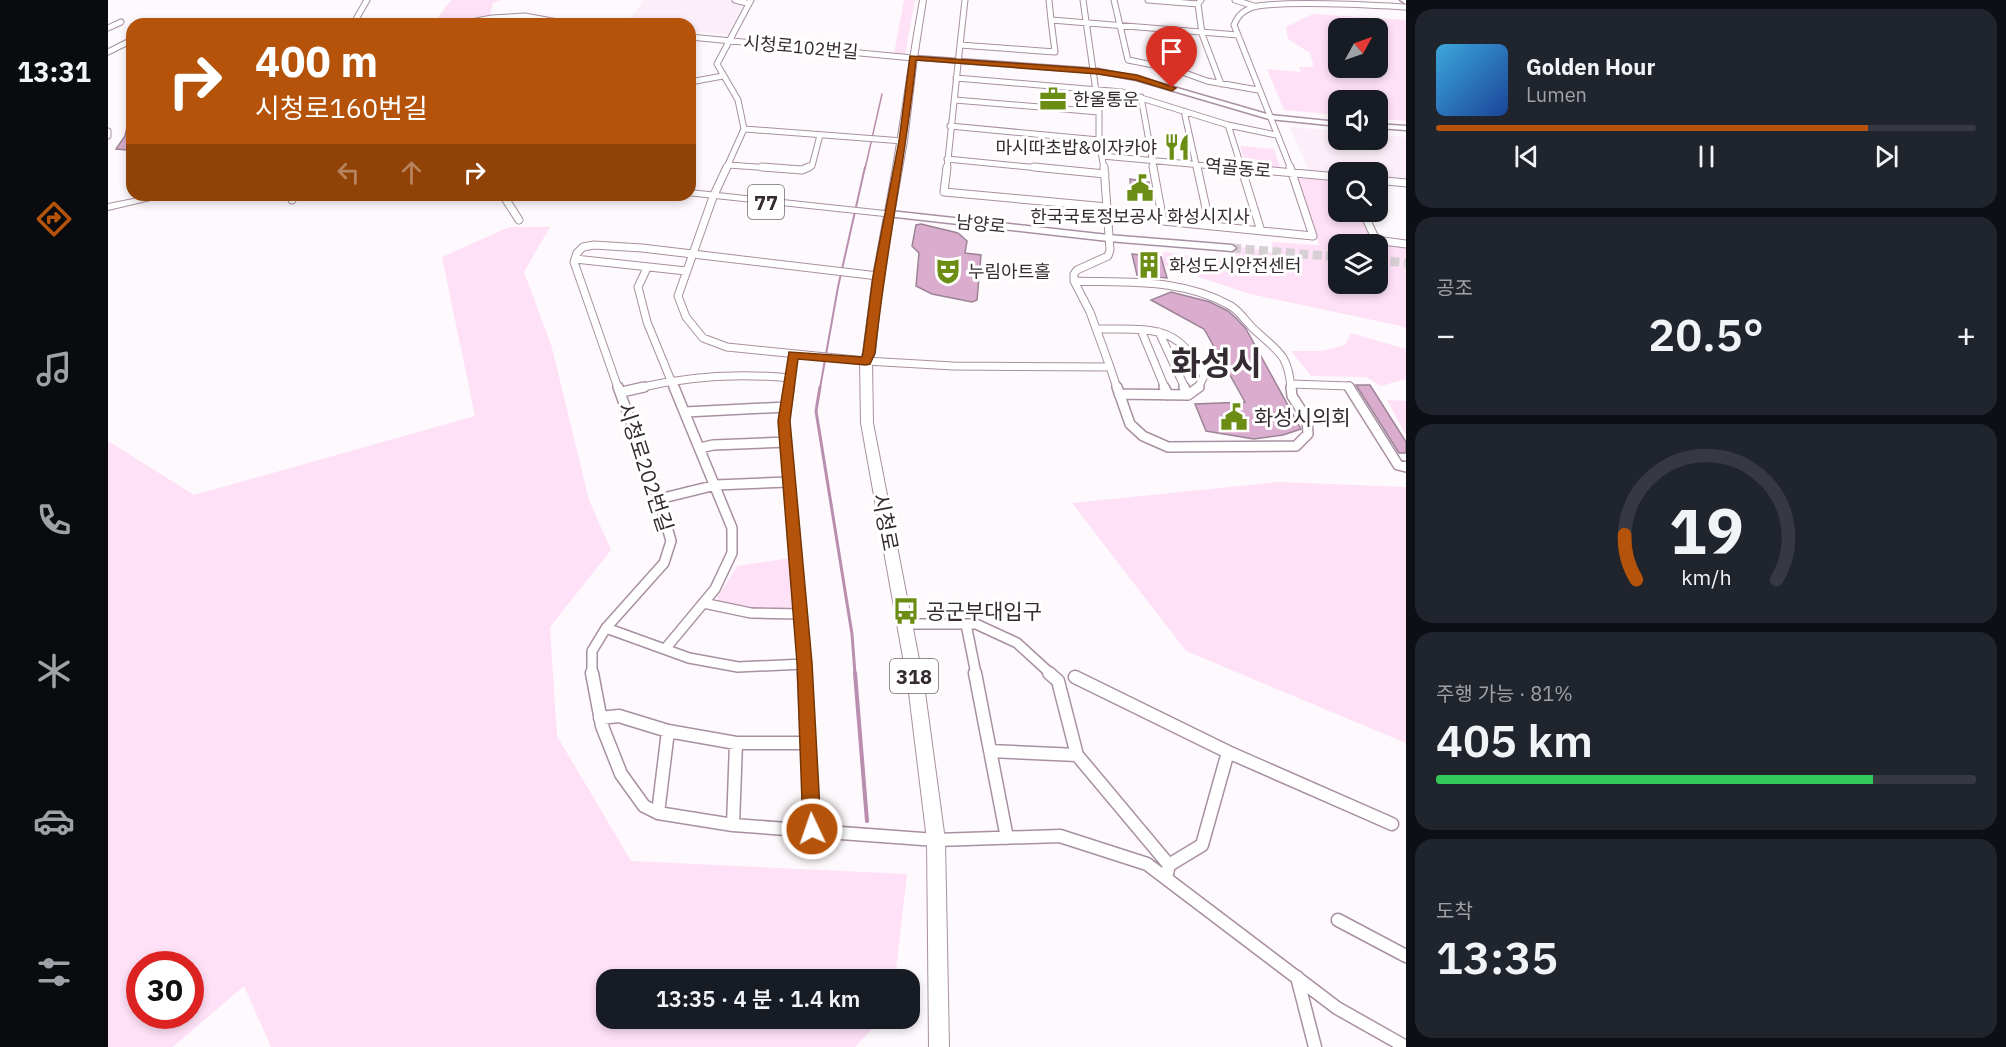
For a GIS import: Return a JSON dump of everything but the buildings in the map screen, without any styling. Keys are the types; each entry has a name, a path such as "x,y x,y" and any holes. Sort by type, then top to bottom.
{"main road":[{"name":"시청로","path":"923,0 903,141 878,276 866,362 867,423 916,685 936,840 939,1047"},
{"name":"77","path":"696,194 713,196"},
{"name":"남양로","path":"713,196 890,214"},
{"path":"108,207 138,201"}],"street":[{"path":"357,18 367,0"},
{"path":"735,0 749,2 717,64 734,90 744,129 713,196 678,296 686,317 703,338 727,346 866,362 953,366 1109,365"},
{"path":"965,0 944,192 1107,207"},
{"path":"960,45 1055,52 1049,0"},
{"path":"1074,281 1188,287 1233,307 1256,332 1275,346 1289,367 1292,396 1307,419 1308,434 1296,446 1168,447 1143,436 1130,424 1096,329 1074,281 1074,274 1077,270 1108,256 1110,250 1105,174 1099,140 1099,112 1083,0"},
{"path":"1114,0 1128,60 1174,69 1221,84 1258,90"},
{"path":"1148,0 1200,2 1197,17 1221,84"},
{"path":"1235,0 1254,6"},
{"path":"1140,97 1163,221 1313,236 1293,173 1275,135 1234,25 1238,15 1254,6 1290,1 1406,7"},
{"path":"492,18 525,16 536,18"},
{"path":"1051,20 1238,34"},
{"path":"108,28 121,22"},
{"name":"시청로102번길","path":"696,38 913,58"},
{"path":"108,51 126,43"},
{"path":"913,58 1093,71 1137,78 1269,117 1328,123"},
{"path":"696,81 723,76"},
{"path":"956,78 1096,89 1140,97 1228,125 1275,135"},
{"path":"954,100 1099,112"},
{"path":"1184,111 1210,226"},
{"path":"1228,125 1262,231"},
{"path":"950,126 1099,140"},
{"path":"1388,127 1406,128"},
{"path":"744,129 903,141"},
{"path":"108,131 108,136"},
{"path":"728,165 802,170 812,166 820,135"},
{"name":"역골동로","path":"1102,156 1328,176"},
{"path":"946,159 1105,174"},
{"path":"1388,181 1404,183 1406,191"},
{"path":"507,201 519,220"},
{"name":"남양로","path":"890,214 1108,238 1232,248"},
{"path":"1368,222 1376,240 1381,243 1406,244"},
{"path":"686,271 575,260 583,247 594,245 642,248 878,276"},
{"name":"시청로202번길","path":"575,260 585,298 622,392 671,541 664,563 606,628 592,651 592,682 600,718 621,774 644,806 658,813"},
{"path":"647,268 639,287 640,299 732,528 732,553 715,589 665,649"},
{"path":"1096,329 1159,332 1174,338 1190,350 1204,375 1202,384 1188,395 1119,394"},
{"path":"1141,330 1168,395"},
{"path":"1159,332 1188,395"},
{"path":"793,354 786,407 786,442 804,663 812,829"},
{"path":"622,392 703,375 764,375 790,378"},
{"path":"1291,384 1349,386 1398,465 1406,467"},
{"path":"685,412 786,407"},
{"path":"700,448 713,445 786,442"},
{"path":"659,499 716,485 788,482"},
{"path":"703,603 724,610 763,616 800,614"},
{"path":"905,624 976,624 1017,643 1058,681 1077,754 1168,871 1337,1008 1406,1047"},
{"path":"966,624 1006,838"},
{"path":"606,628 689,658 738,666 804,663"},
{"path":"1075,677 1228,752 1392,824"},
{"path":"600,718 620,717 668,731 736,743 808,743"},
{"path":"668,731 658,813 733,825 812,829 936,840 1060,836 1168,871"},
{"path":"733,825 736,743"},
{"path":"990,751 1077,754"},
{"path":"1168,871 1202,845 1228,752"},
{"path":"1338,920 1406,956"},
{"path":"1297,977 1315,1047"}],"shaded area":[{"path":"451,0 502,0 493,3 490,15 471,18 438,18"},
{"path":"644,0 744,1 730,35 696,32 696,18 630,18"},
{"path":"904,0 915,0 905,55 894,54"},
{"path":"1313,14 1375,18 1328,18 1328,78 1388,78 1388,19 1406,20 1406,121 1388,120 1388,90 1328,90 1328,114 1284,110 1267,69 1301,72 1299,67 1314,67 1310,53 1288,39 1286,27"},
{"path":"1290,127 1328,130 1328,150 1388,150 1388,136 1406,137 1406,179 1388,178 1388,162 1328,162 1328,172 1309,171"},
{"path":"1240,146 1274,149 1281,169 1246,165"},
{"path":"1297,175 1328,177 1328,222 1363,222 1368,234 1328,234 1328,294 1388,294 1388,246 1406,247 1406,329 1401,326 1250,294 1160,264 1164,252 1238,262 1232,245 1275,253 1271,242 1319,245"},
{"path":"509,227 550,227 524,272 551,344 589,500 611,550 550,627 557,736 631,861 907,874 896,969 596,969 596,1029 872,1029 855,1047 271,1047 244,986 204,1020 204,951 126,951 126,1029 194,1029 173,1047 108,1047 108,441 194,495 475,416 442,257"},
{"path":"1351,333 1406,349 1406,379 1381,386 1366,377 1311,376 1291,351 1322,351 1345,345"},
{"path":"1387,400 1406,401 1406,435"},
{"path":"1279,482 1406,487 1406,743 1186,651 1072,503"},
{"path":"790,558 793,609 720,605 717,598 737,566"}],"waterway":[{"path":"865,169 882,94"},
{"path":"820,388 838,287 865,167"},
{"path":"820,387 816,411 852,634 855,674"},
{"path":"855,673 867,821"}],"tunnel":[{"path":"1232,248 1328,256"},
{"path":"1388,261 1406,263"}],"place":[{"name":"한울통운","path":"1053,99"},
{"name":"마시따초밥&이자카야","path":"1177,147"},
{"name":"한국국토정보공사 화성시지사","path":"1140,188"},
{"name":"화성도시안전센터","path":"1149,265"},
{"name":"누림아트홀","path":"948,271"},
{"name":"화성시의회","path":"1234,417"},
{"name":"공군부대입구","path":"906,611"}],"district":[{"name":"화성시","path":"1216,362"}],"route":[{"path":"812,829 804,663 784,421 793,354 866,362 878,276 903,141 913,58 1098,71 1137,78 1172,88"}]}
